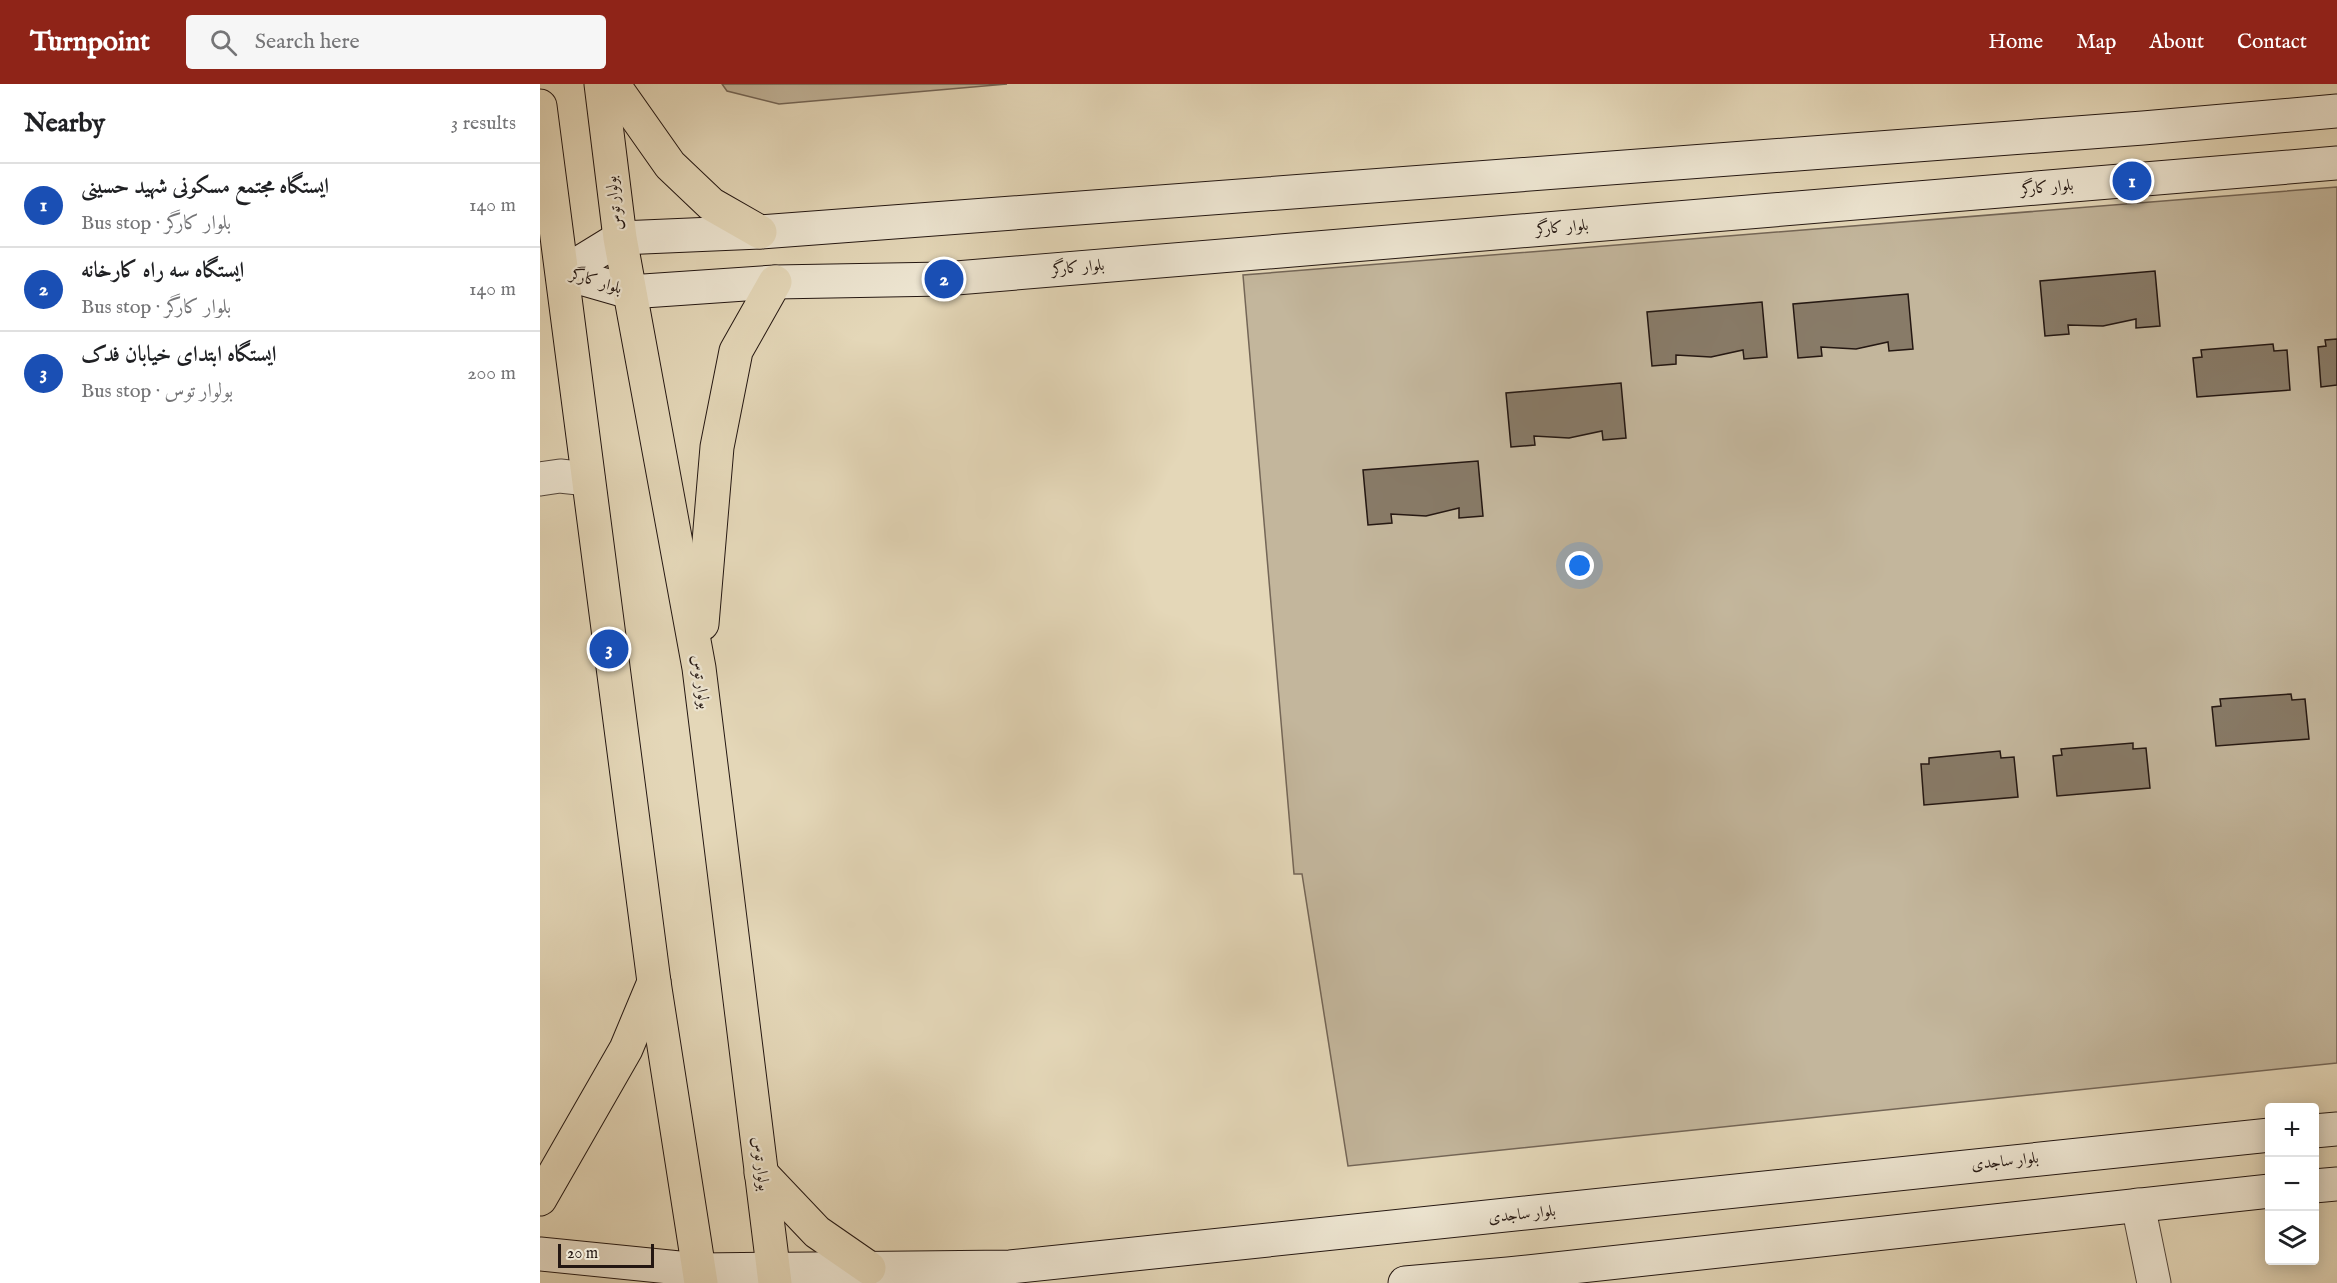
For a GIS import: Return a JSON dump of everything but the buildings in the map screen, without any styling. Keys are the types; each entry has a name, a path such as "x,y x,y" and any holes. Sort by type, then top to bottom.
{"main road":[{"name":"بولوار توس","path":"601,84 629,292 699,668 774,1276"},
{"path":"613,84 670,165 711,204 760,232"},
{"path":"540,106 654,982 700,1277"},
{"path":"699,668 717,447 736,351 775,282"},
{"path":"540,1199 626,1049 654,982"},
{"path":"761,1173 817,1232 869,1269"}],"street":[{"name":"بلوار کارگر","path":"563,273 620,238 760,232 2143,128 2337,111"},
{"name":"بلوار کارگر","path":"563,273 629,292 775,282 944,279 2337,163"},
{"path":"540,479 560,476 588,479"},
{"path":"2319,1131 2337,1129"},
{"name":"بلوار ساجدی","path":"540,1254 700,1277 774,1276 869,1269 1010,1267 2265,1136"},
{"path":"2319,1186 2337,1184"},
{"path":"1405,1283 1508,1274 2265,1192"},
{"path":"2138,1205 2154,1283"}],"shaded area":[{"path":"722,84 1007,84 779,104 727,91"},
{"path":"2337,187 2337,1063 1348,1166 1302,874 1294,874 1243,275"}],"place":[{"name":"ایستگاه مجتمع مسکونی شهید حسینی","path":"2132,181"},
{"name":"ایستگاه سه راه کارخانه","path":"944,279"},
{"name":"ایستگاه ابتدای خیابان فدک","path":"609,649"}]}
